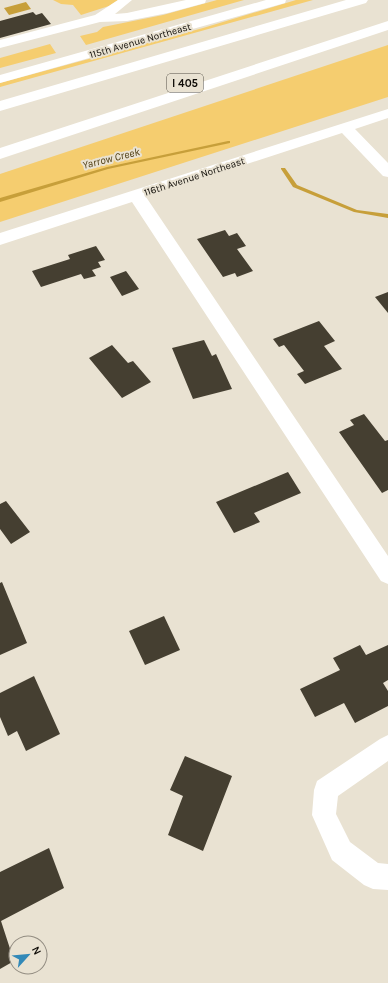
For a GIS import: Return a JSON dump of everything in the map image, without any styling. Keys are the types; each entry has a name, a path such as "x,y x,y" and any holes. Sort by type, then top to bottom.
{"highway":[{"name":"I 405","path":"0,106 361,0"},
{"name":"I 405","path":"0,139 304,46 388,25"},
{"path":"0,154 372,30"}],"street":[{"path":"100,18 126,0"},
{"path":"0,44 100,18 127,17 168,9 200,0"},
{"name":"115th Avenue Northeast","path":"0,78 274,1"},
{"name":"116th Avenue Northeast","path":"0,239 388,113"},
{"path":"345,127 388,172"},
{"path":"136,195 388,574"},
{"path":"388,747 326,790 324,814 341,851 373,876 388,877"}],"shaded area":[{"path":"53,0 118,0 109,6 81,15 73,5 61,4"},
{"path":"217,0 244,0 86,45 80,36 97,32 103,27 163,15"},
{"path":"296,0 313,0 0,87 0,83 203,28"},
{"path":"26,2 31,9 9,15 4,8"},
{"path":"50,44 56,53 0,68 0,58"},
{"path":"388,45 388,97 0,222 0,174"}],"building":[{"path":"33,12 36,15 42,13 51,24 0,38 0,21"},
{"path":"225,230 229,236 237,233 246,246 237,249 253,271 237,277 235,273 223,277 197,239"},
{"path":"96,246 105,260 98,262 101,267 92,270 96,276 84,279 81,274 41,287 32,271 70,259 68,255"},
{"path":"126,271 139,289 122,296 110,277"},
{"path":"388,292 388,313 375,297"},
{"path":"319,321 335,341 324,346 342,369 305,384 297,374 304,371 284,345 279,347 273,339"},
{"path":"204,340 212,356 216,354 232,389 193,399 172,348"},
{"path":"112,345 128,363 133,361 151,382 122,398 89,358"},
{"path":"364,414 385,441 388,440 388,490 382,493 339,432 354,425 350,420"},
{"path":"288,472 301,493 254,513 260,522 234,533 216,502"},
{"path":"6,501 30,532 11,544 0,529 0,504"},
{"path":"2,582 27,643 0,655 0,583"},
{"path":"164,616 180,650 145,665 129,631"},
{"path":"360,645 366,655 388,645 388,680 383,683 388,691 388,706 355,723 344,703 315,717 300,689 340,670 333,658"},
{"path":"34,676 60,734 26,751 17,731 8,736 0,717 0,693"},
{"path":"185,756 232,776 203,851 168,835 183,796 170,790"},
{"path":"49,848 64,888 1,921 8,943 8,964 0,969 0,872"}],"waterway":[{"name":"Yarrow Creek","path":"0,200 107,168 228,142"},
{"name":"Yarrow Creek","path":"283,169 295,186 356,211 388,216"}]}
